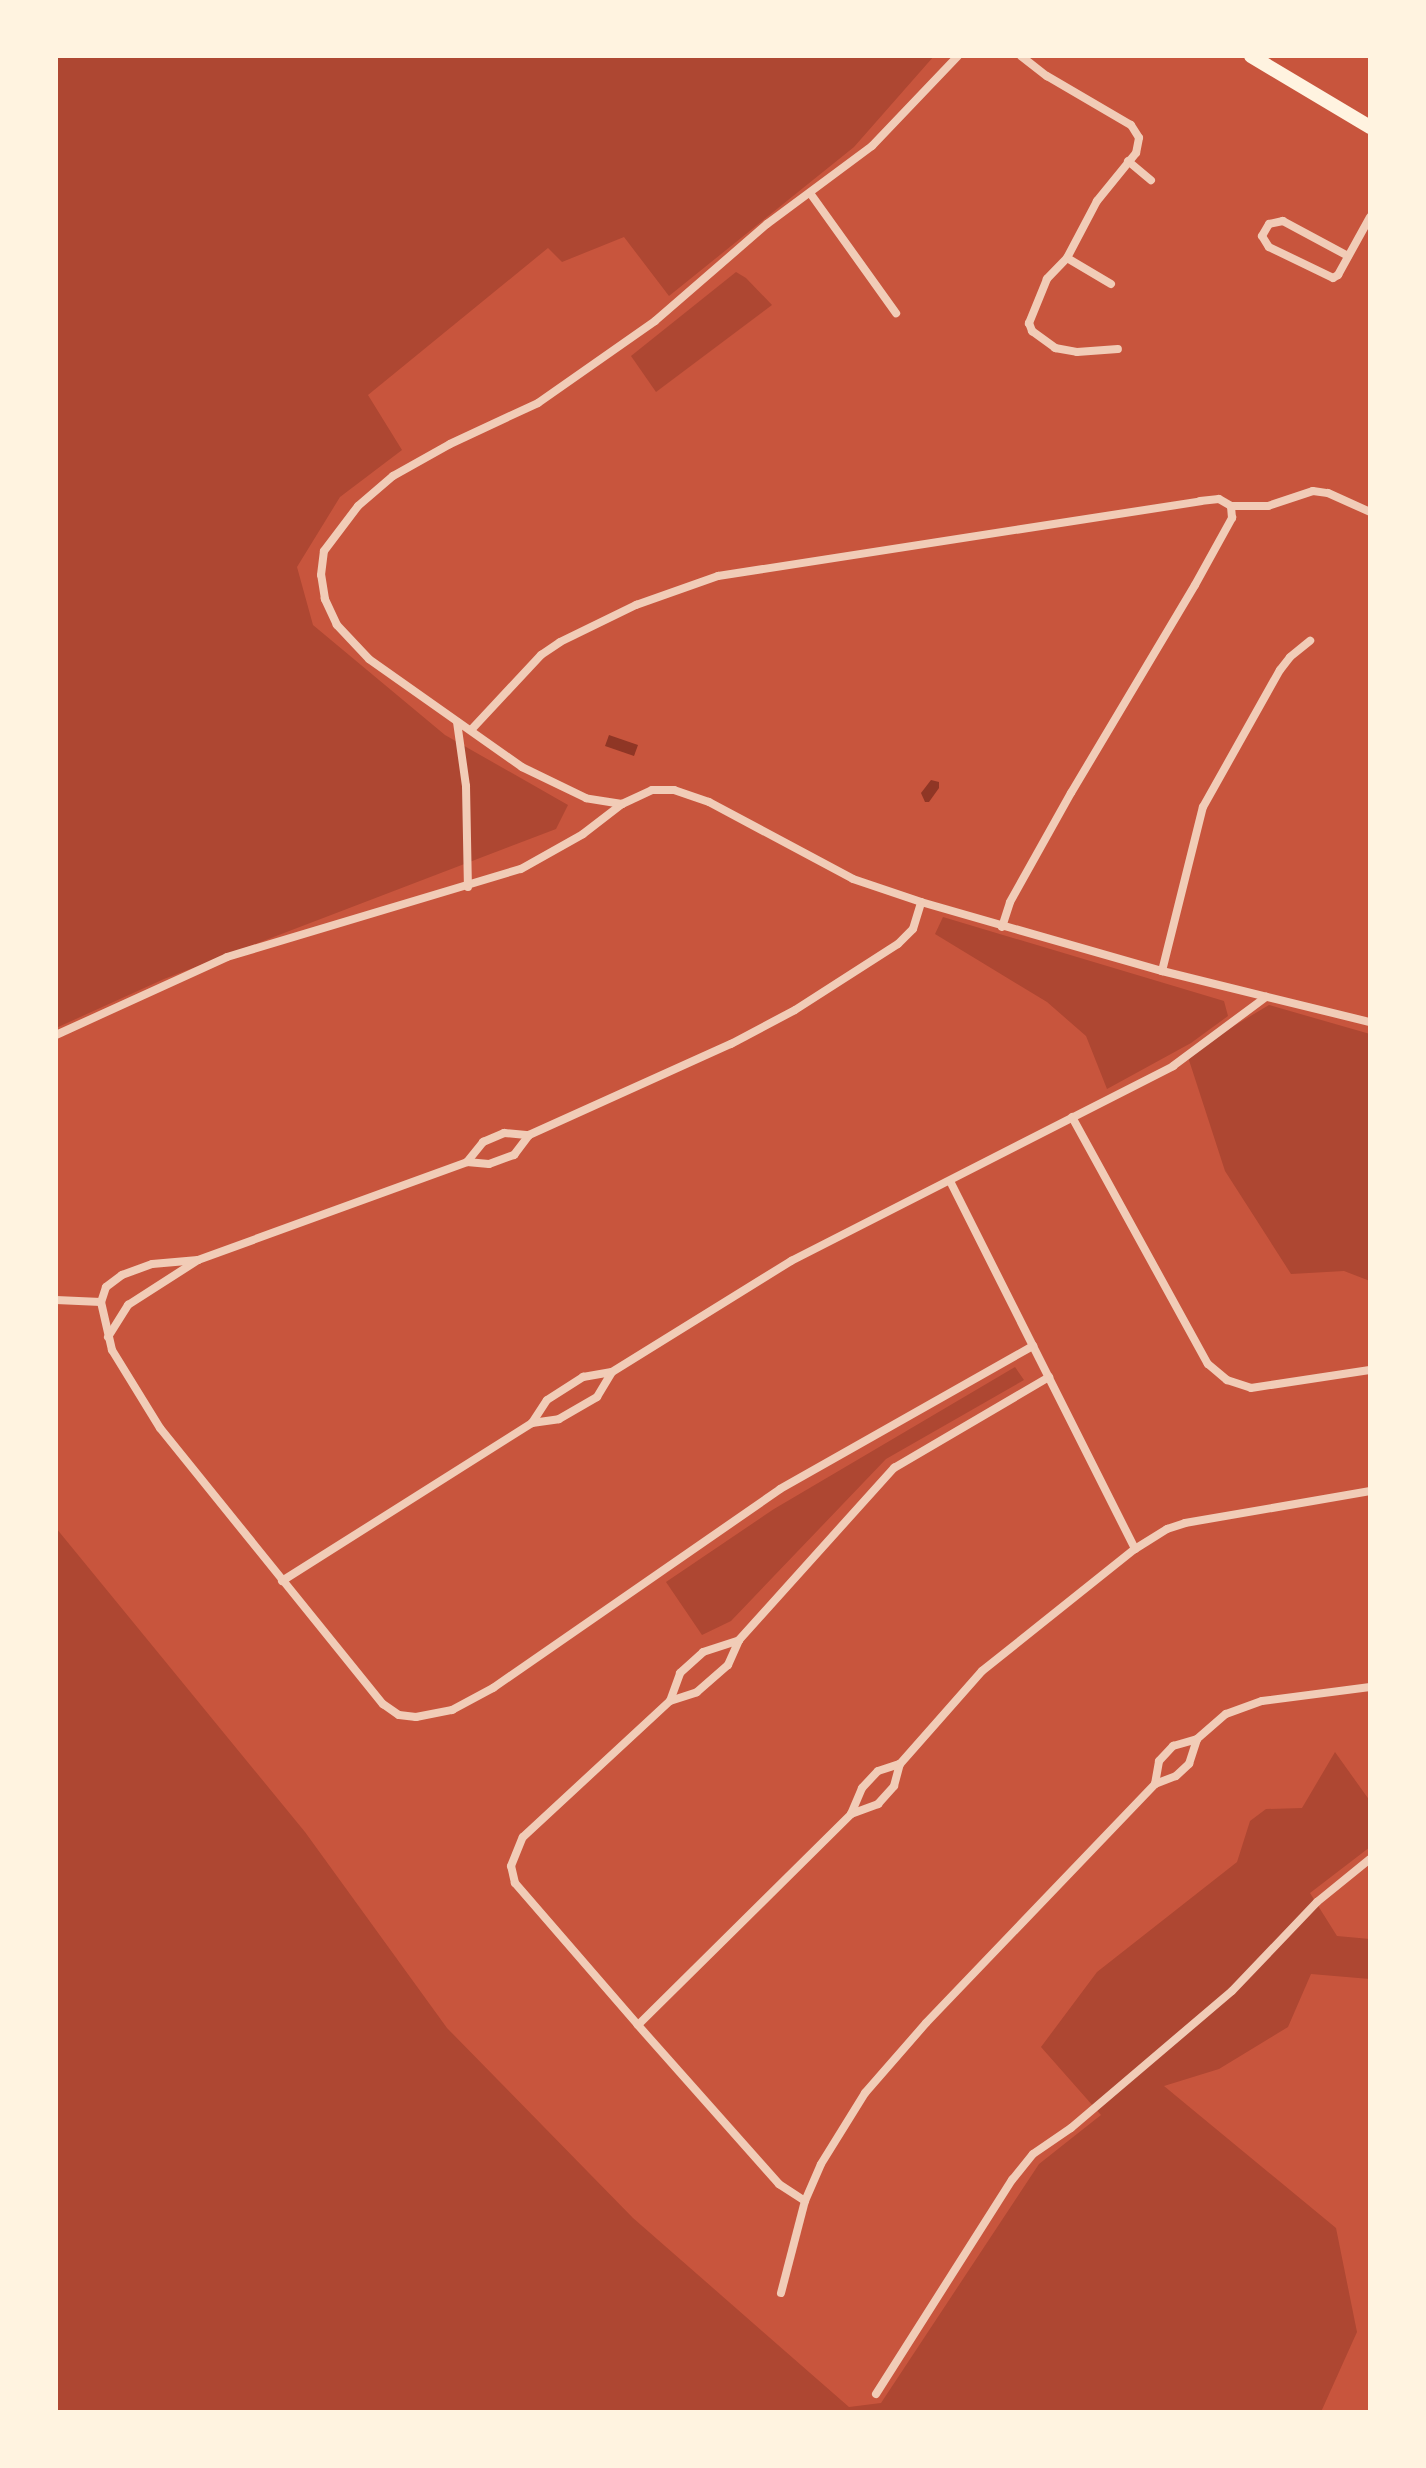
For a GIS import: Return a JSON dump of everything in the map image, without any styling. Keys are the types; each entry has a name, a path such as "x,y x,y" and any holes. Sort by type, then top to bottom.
{"highway":[{"path":"1251,56 1370,127"}],"street":[{"path":"622,804 586,798 522,767 369,659 337,625 325,599 321,575 324,551 358,506 393,476 450,444 528,409 668,310 767,224 872,146 958,56"},
{"path":"1021,56 1047,76 1137,131 1139,147 1097,201 1067,258 1055,268 1030,313 1032,331 1055,348 1065,351 1118,349"},
{"path":"1128,161 1151,180"},
{"path":"810,193 896,313"},
{"path":"1348,256 1283,221 1269,224 1262,236 1269,247 1327,278 1338,275 1370,217"},
{"path":"1067,258 1111,284"},
{"path":"471,730 541,655 560,642 636,605 718,576 1219,499 1231,506 1268,506 1313,491 1328,493 1370,512"},
{"path":"1002,927 1010,902 1071,793 1232,518 1231,506"},
{"path":"1162,971 1203,807 1280,670 1310,641"},
{"path":"456,721 466,786 468,887"},
{"path":"56,1035 227,957 324,925 468,887 521,869 558,849 622,804 652,790 674,790 696,797 853,879 921,902 1162,971 1370,1022"},
{"path":"467,1162 483,1142 504,1133 529,1135 684,1066 795,1010 898,944 913,929 921,902"},
{"path":"532,1423 547,1400 583,1377 612,1372 791,1261 1173,1066 1266,997"},
{"path":"1072,1117 1208,1364 1227,1380 1251,1388 1370,1370"},
{"path":"108,1337 128,1305 198,1260 467,1162 489,1164 514,1155 529,1135"},
{"path":"950,1181 1135,1549"},
{"path":"198,1260 152,1264 122,1275 106,1287 101,1302 112,1350 160,1428 383,1704 399,1715 416,1717 452,1710 526,1667 780,1489 1033,1346"},
{"path":"56,1300 101,1302"},
{"path":"282,1581 532,1423 559,1419 597,1397 612,1372"},
{"path":"805,2201 779,2184 638,2025 515,1883 511,1866 523,1837 670,1701 697,1692 728,1665 739,1640 894,1468 1049,1377"},
{"path":"851,1814 878,1804 894,1786 900,1764 1007,1647 1135,1549 1167,1529 1217,1515 1370,1491"},
{"path":"670,1701 680,1673 703,1652 739,1640"},
{"path":"1155,1784 1159,1761 1173,1746 1197,1739 1226,1714 1262,1701 1370,1687"},
{"path":"781,2293 805,2201 821,2164 865,2093 926,2023 1155,1784 1176,1776 1189,1764 1197,1739"},
{"path":"638,2025 851,1814 862,1788 878,1771 900,1764"},
{"path":"876,2394 1012,2180 1033,2154 1071,2128 1232,1991 1317,1902 1370,1859"}],"shaded area":[{"path":"56,56 934,56 854,147 669,296 624,237 562,262 548,248 368,395 402,450 340,497 297,567 313,625 445,735 568,805 556,829 164,979 56,1028"},
{"path":"736,272 772,305 656,392 631,356"},
{"path":"609,735 638,745 634,756 605,746"},
{"path":"931,780 939,782 939,788 929,802 925,802 921,793"},
{"path":"943,917 1224,1001 1228,1016 1191,1043 1107,1089 1086,1036 1047,1002 935,934"},
{"path":"1269,1005 1370,1034 1370,1281 1344,1271 1291,1274 1225,1171 1187,1054"},
{"path":"1015,1367 1024,1380 886,1459 731,1621 702,1635 666,1582 774,1509"},
{"path":"56,1528 305,1832 447,2028 633,2218 849,2407 881,2403 1039,2164 1101,2115 1041,2047 1097,1972 1237,1862 1250,1821 1266,1809 1302,1808 1335,1752 1370,1801 1370,1847 1310,1893 1337,1936 1370,1939 1370,1979 1311,1974 1288,2027 1219,2069 1164,2086 1336,2228 1357,2332 1321,2412 56,2412"}]}
